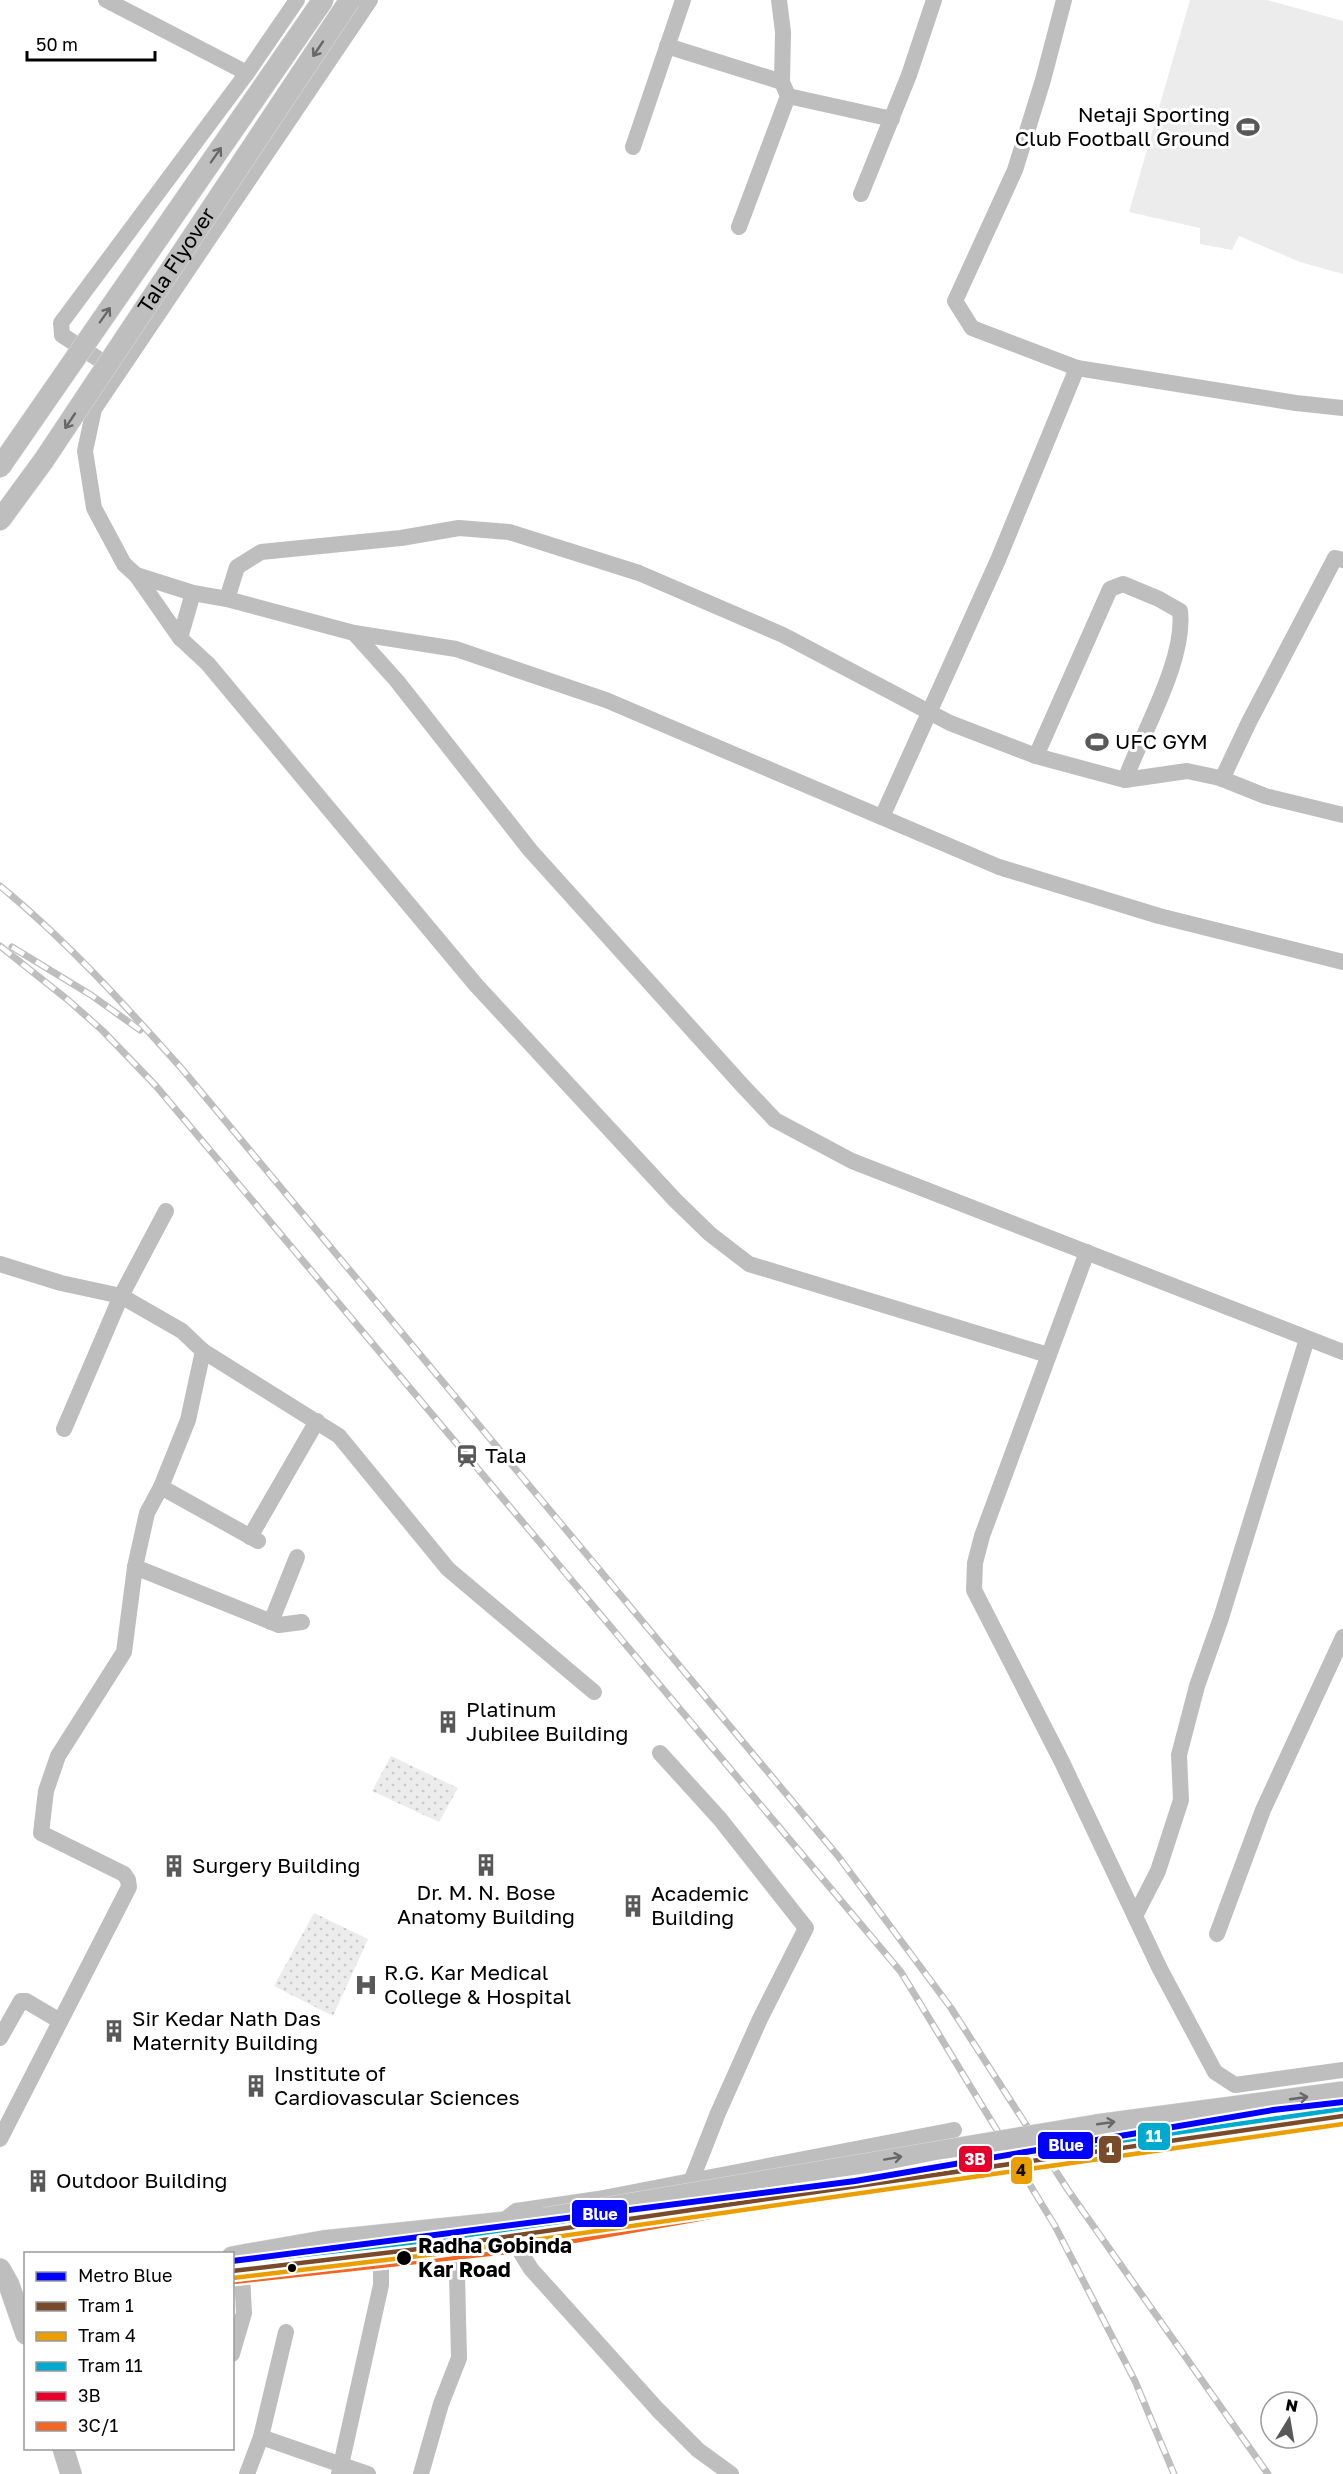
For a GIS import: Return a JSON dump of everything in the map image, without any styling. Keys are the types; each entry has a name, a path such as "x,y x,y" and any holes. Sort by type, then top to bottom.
{"main road":[{"name":"Tala Flyover","path":"0,467 323,0"},
{"name":"Tala Flyover","path":"0,520 44,460 350,0"},
{"path":"236,2269 328,2264 515,2244 548,2228 1084,2126 1343,2092"},
{"path":"236,2269 321,2235 502,2222 548,2228 693,2213 940,2164 1247,2120 1343,2110"},
{"path":"11,2291 24,2328"},
{"path":"64,2450 71,2474"}],"street":[{"path":"106,0 247,73"},
{"path":"119,372 62,335 61,323 247,73 297,0"},
{"path":"370,0 94,409 85,451 94,508 124,564 136,575 180,638 208,664 476,985 610,1126 675,1200 710,1234 749,1264 1047,1355"},
{"path":"633,147 682,0"},
{"path":"739,227 785,89 783,32 779,0"},
{"path":"861,195 892,119 934,0"},
{"path":"1064,0 1043,80 1015,170 955,301 972,328 1077,368 1296,403 1343,408"},
{"path":"667,46 785,89 892,119"},
{"path":"882,817 998,560 1077,368"},
{"path":"227,599 237,567 261,552 401,538 459,528 509,532 639,573 783,635 950,723 1036,756 1125,780 1187,771 1222,779 1265,796 1343,815"},
{"path":"1222,779 1249,722 1335,558 1343,560"},
{"path":"136,575 193,593 227,599 354,633 456,649 606,700 999,867 1159,916 1343,962"},
{"path":"1036,756 1110,589 1123,584 1159,599 1180,611 1181,623 1170,675 1125,780"},
{"path":"180,638 193,593"},
{"path":"354,633 397,681 530,850 775,1120 852,1161 1343,1352"},
{"path":"64,1429 121,1296 166,1211"},
{"path":"1087,1252 982,1536 975,1563 974,1590 1215,2072 1234,2085 1343,2070"},
{"path":"0,1264 61,1283 121,1296 182,1331 203,1351 339,1436 448,1569 594,1692"},
{"path":"1135,1916 1158,1871 1181,1800 1179,1755 1197,1686 1221,1618 1307,1339"},
{"path":"0,2139 129,1887 124,1874 41,1833 46,1791 58,1756 124,1652 135,1568 147,1512 161,1487 188,1420 203,1351"},
{"path":"161,1487 255,1539 317,1421"},
{"path":"271,1622 297,1557"},
{"path":"135,1568 279,1625 302,1622"},
{"path":"1217,1934 1263,1810 1343,1637"},
{"path":"660,1753 725,1824 806,1928 760,2019 718,2113 692,2180"},
{"path":"0,2038 21,2001 26,2001 60,2020"},
{"path":"732,2474 698,2450 658,2410 538,2277 502,2222 516,2211 598,2199 954,2130"},
{"path":"321,2235 328,2264"},
{"path":"421,2474 441,2404 459,2358 458,2274 452,2249"},
{"path":"340,2469 381,2285 381,2257"},
{"path":"234,2347 244,2313 236,2269"},
{"path":"247,2474 261,2437 286,2332"},
{"path":"261,2437 340,2469 368,2474"}],"shaded area":[{"name":"Netaji Sporting Club Football Ground","path":"1190,0 1267,0 1343,21 1343,274 1300,262 1239,236 1232,250 1200,244 1200,228 1129,212"},
{"path":"391,1756 458,1788 439,1822 372,1791"},
{"path":"314,1913 368,1939 333,2016 274,1986"}],"railway":[{"path":"0,886 72,951 182,1069 838,1856 951,2008 1068,2190 1268,2474"},
{"path":"0,946 103,1031 156,1086 901,1972 1055,2226 1135,2381 1174,2474"},
{"path":"12,947 91,995 140,1030"}],"metro line":[{"name":"Blue","path":"234,2261 855,2181 1273,2110 1343,2102"}],"tram line":[{"name":"11","path":"234,2263 434,2240 1342,2109"},
{"name":"1","path":"234,2271 435,2247 1343,2116"},
{"name":"4","path":"234,2278 436,2254 1343,2124"}],"transit line":[{"name":"3B","path":"234,2275 515,2244 693,2213 940,2164 1247,2120 1343,2110"},
{"name":"3C/1","path":"234,2282 516,2251 694,2220 941,2171 1248,2127 1343,2118"}],"place":[{"name":"Netaji Sporting Club Football Ground","path":"1248,127"},
{"name":"UFC GYM","path":"1097,742"},
{"name":"Tala","path":"467,1456"},
{"name":"Platinum Jubilee Building","path":"448,1722"},
{"name":"Dr. M. N. Bose Anatomy Building","path":"486,1865"},
{"name":"Surgery Building","path":"174,1866"},
{"name":"Academic Building","path":"633,1906"},
{"name":"R.G. Kar Medical College & Hospital","path":"366,1985"},
{"name":"Sir Kedar Nath Das Maternity Building","path":"114,2031"},
{"name":"Institute of Cardiovascular Sciences","path":"256,2086"},
{"name":"Outdoor Building","path":"38,2181"},
{"name":"Radha Gobinda Kar Road","path":"404,2258"}]}
